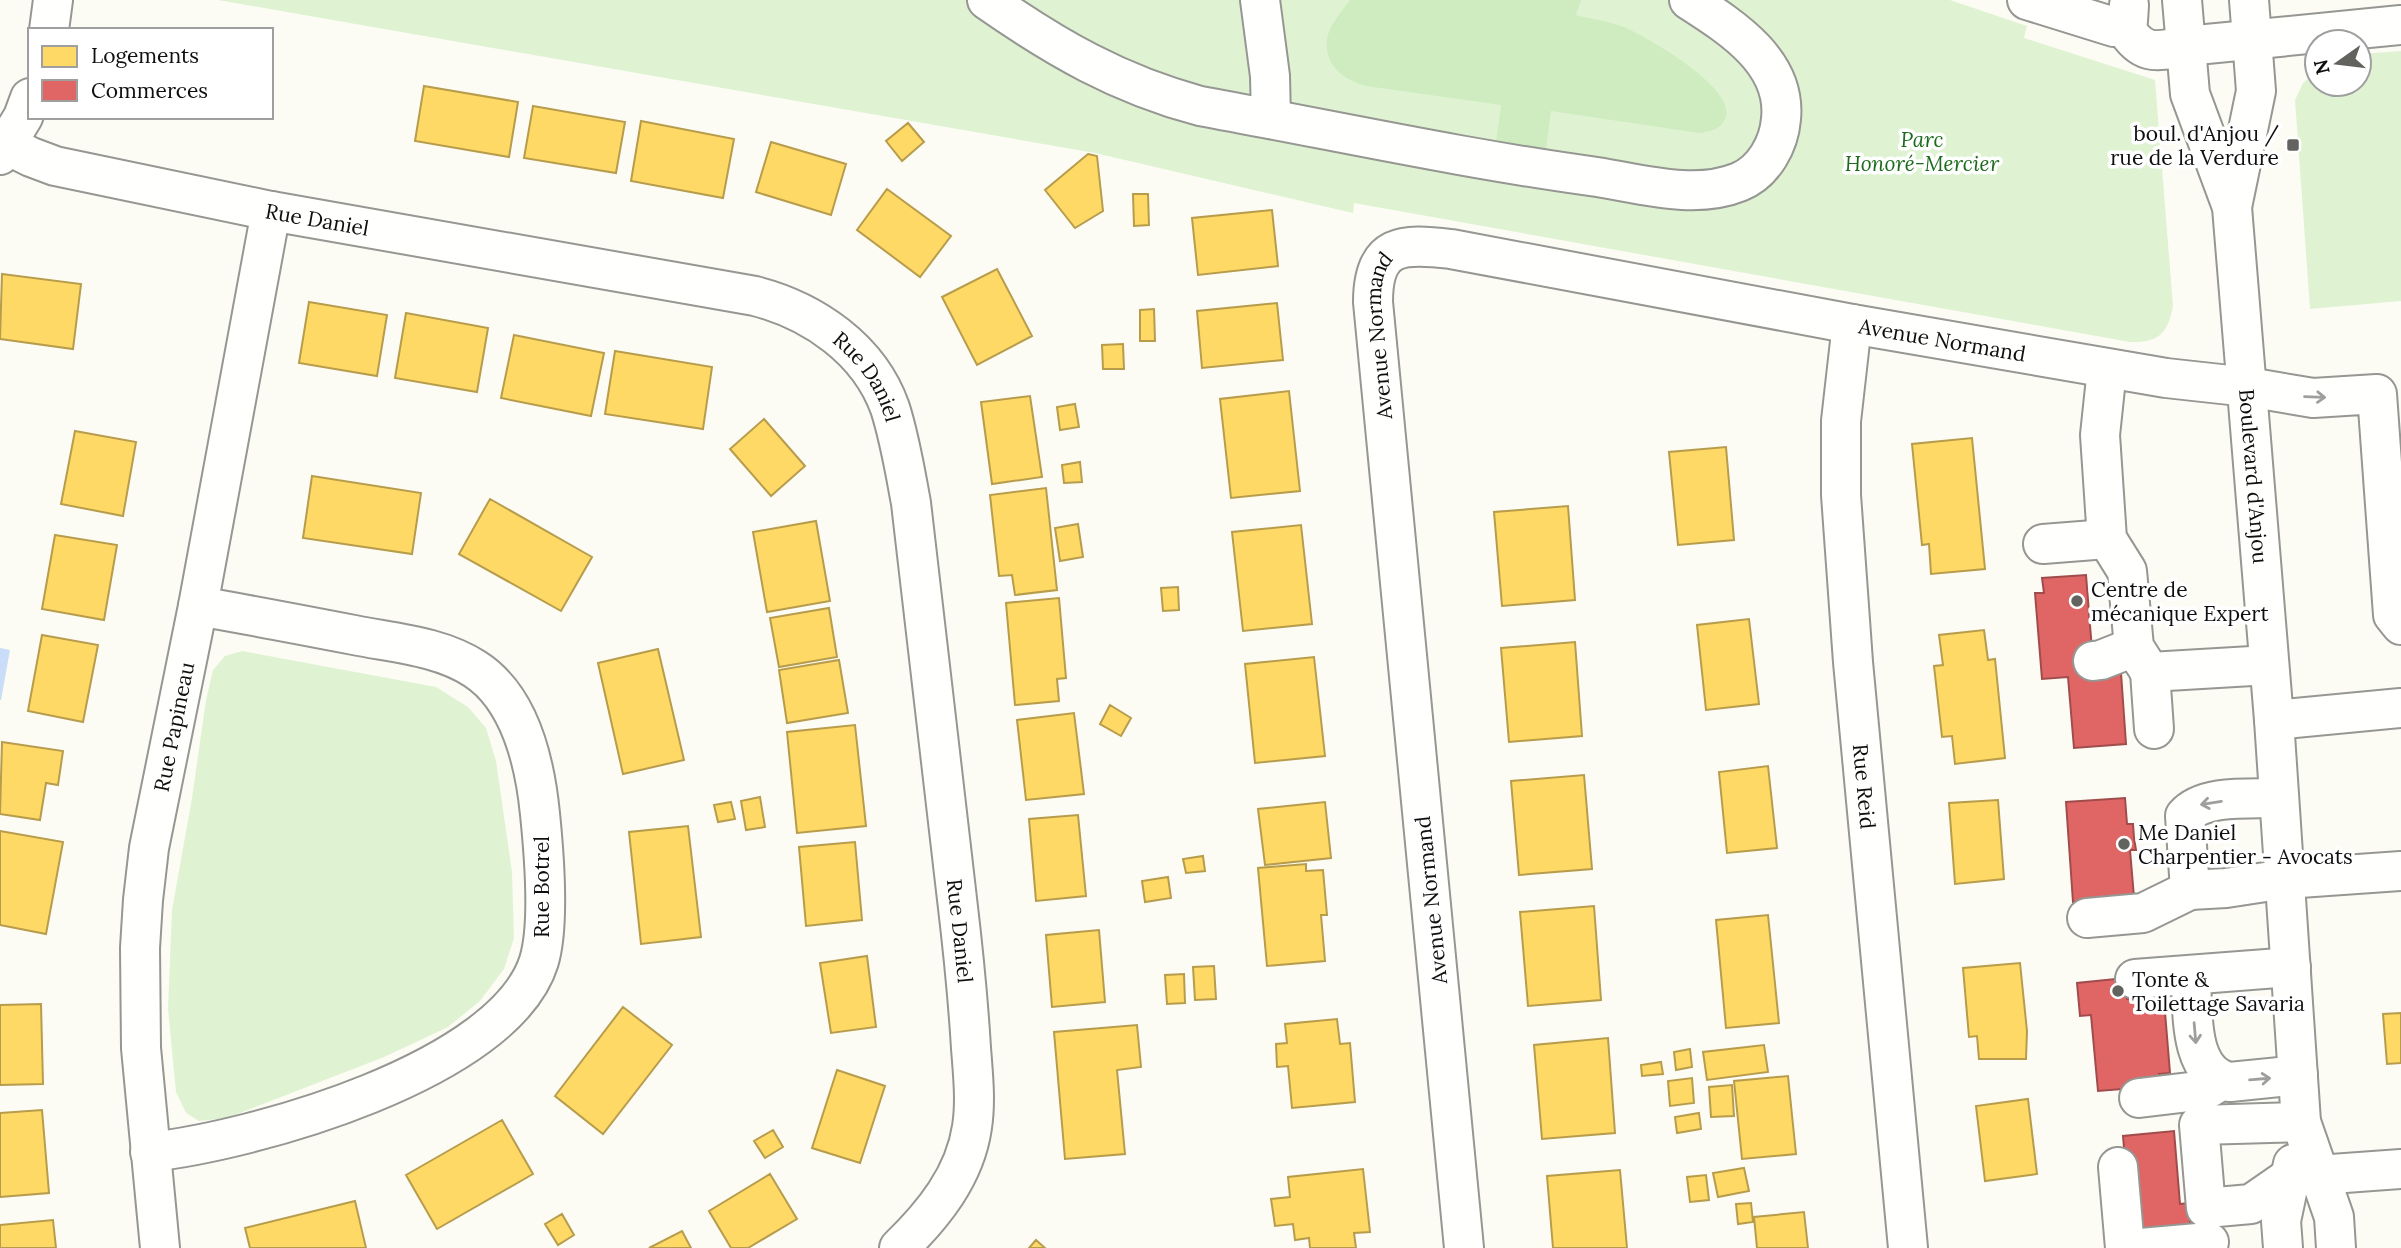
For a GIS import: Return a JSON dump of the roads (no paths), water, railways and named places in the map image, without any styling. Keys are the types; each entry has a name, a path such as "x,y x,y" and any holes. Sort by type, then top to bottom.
{"street":[{"path":"49,28 53,0"},
{"path":"987,0 1085,62 1122,80 1188,103 1549,171 1704,190 1740,182 1755,173 1766,160 1780,128 1781,93 1767,64 1751,47 1723,22 1689,0"},
{"path":"1260,0 1270,76 1271,119"},
{"path":"2027,0 2106,25 2126,13 2139,46 2152,51 2401,25"},
{"name":"Boulevard d'Anjou","path":"2182,0 2190,94 2232,207 2248,387 2305,1176 2281,1221 2283,1248"},
{"name":"Boulevard d'Anjou","path":"2232,207 2256,91 2249,0"},
{"path":"4,150 28,102"},
{"name":"Rue Daniel","path":"4,150 55,166 271,211 755,296 781,303 826,326 846,343 880,385 898,435 911,503 969,1010 974,1103 972,1128 966,1151 956,1175 924,1224 899,1248"},
{"name":"Rue Papineau","path":"160,1248 141,1048 140,948 143,900 149,848 198,606 271,211"},
{"name":"Avenue Normand","path":"1464,1248 1373,302 1374,277 1383,260 1394,251 1423,246 2166,378 2248,387 2313,398 2389,389"},
{"name":"Rue Reid","path":"1852,324 1841,421 1842,506 1854,676 1908,1248"},
{"path":"2107,369 2100,445 2107,539 2127,571 2140,675 2154,729"},
{"path":"2389,389 2393,615 2401,625"},
{"path":"2043,544 2107,539"},
{"name":"Rue Botrel","path":"150,1152 202,1145 303,1119 371,1094 411,1074 474,1039 499,1018 531,979 539,961 542,940 543,840 534,778 517,719 492,682 475,669 432,650 198,606"},
{"path":"2093,661 2101,660 2140,675 2269,665"},
{"path":"2274,720 2401,708"},
{"path":"2190,890 2185,816 2192,808 2207,802 2279,798"},
{"path":"2087,918 2143,913 2190,890 2226,888 2285,879 2401,871"},
{"path":"2135,979 2291,967"},
{"path":"2192,975 2196,1045 2206,1067 2222,1080 2230,1082 2298,1075"},
{"path":"2139,1098 2206,1090 2222,1080"},
{"path":"2208,1233 2199,1125 2301,1122"},
{"path":"2118,1167 2125,1248"},
{"path":"2141,1248 2208,1233 2250,1204 2305,1176 2401,1169"},
{"path":"2305,1176 2334,1217 2336,1248"}],"water":[{"path":"0,648 10,650 1,700 0,700"}],"place":[{"name":"boul. d'Anjou / rue de la Verdure","path":"2293,145"},
{"name":"Centre de mécanique Expert","path":"2077,601"},
{"name":"Me Daniel Charpentier - Avocats","path":"2124,844"},
{"name":"Tonte & Toilettage Savaria","path":"2118,991"}],"park label":[{"name":"Parc Honoré-Mercier","path":"1922,151"}]}
